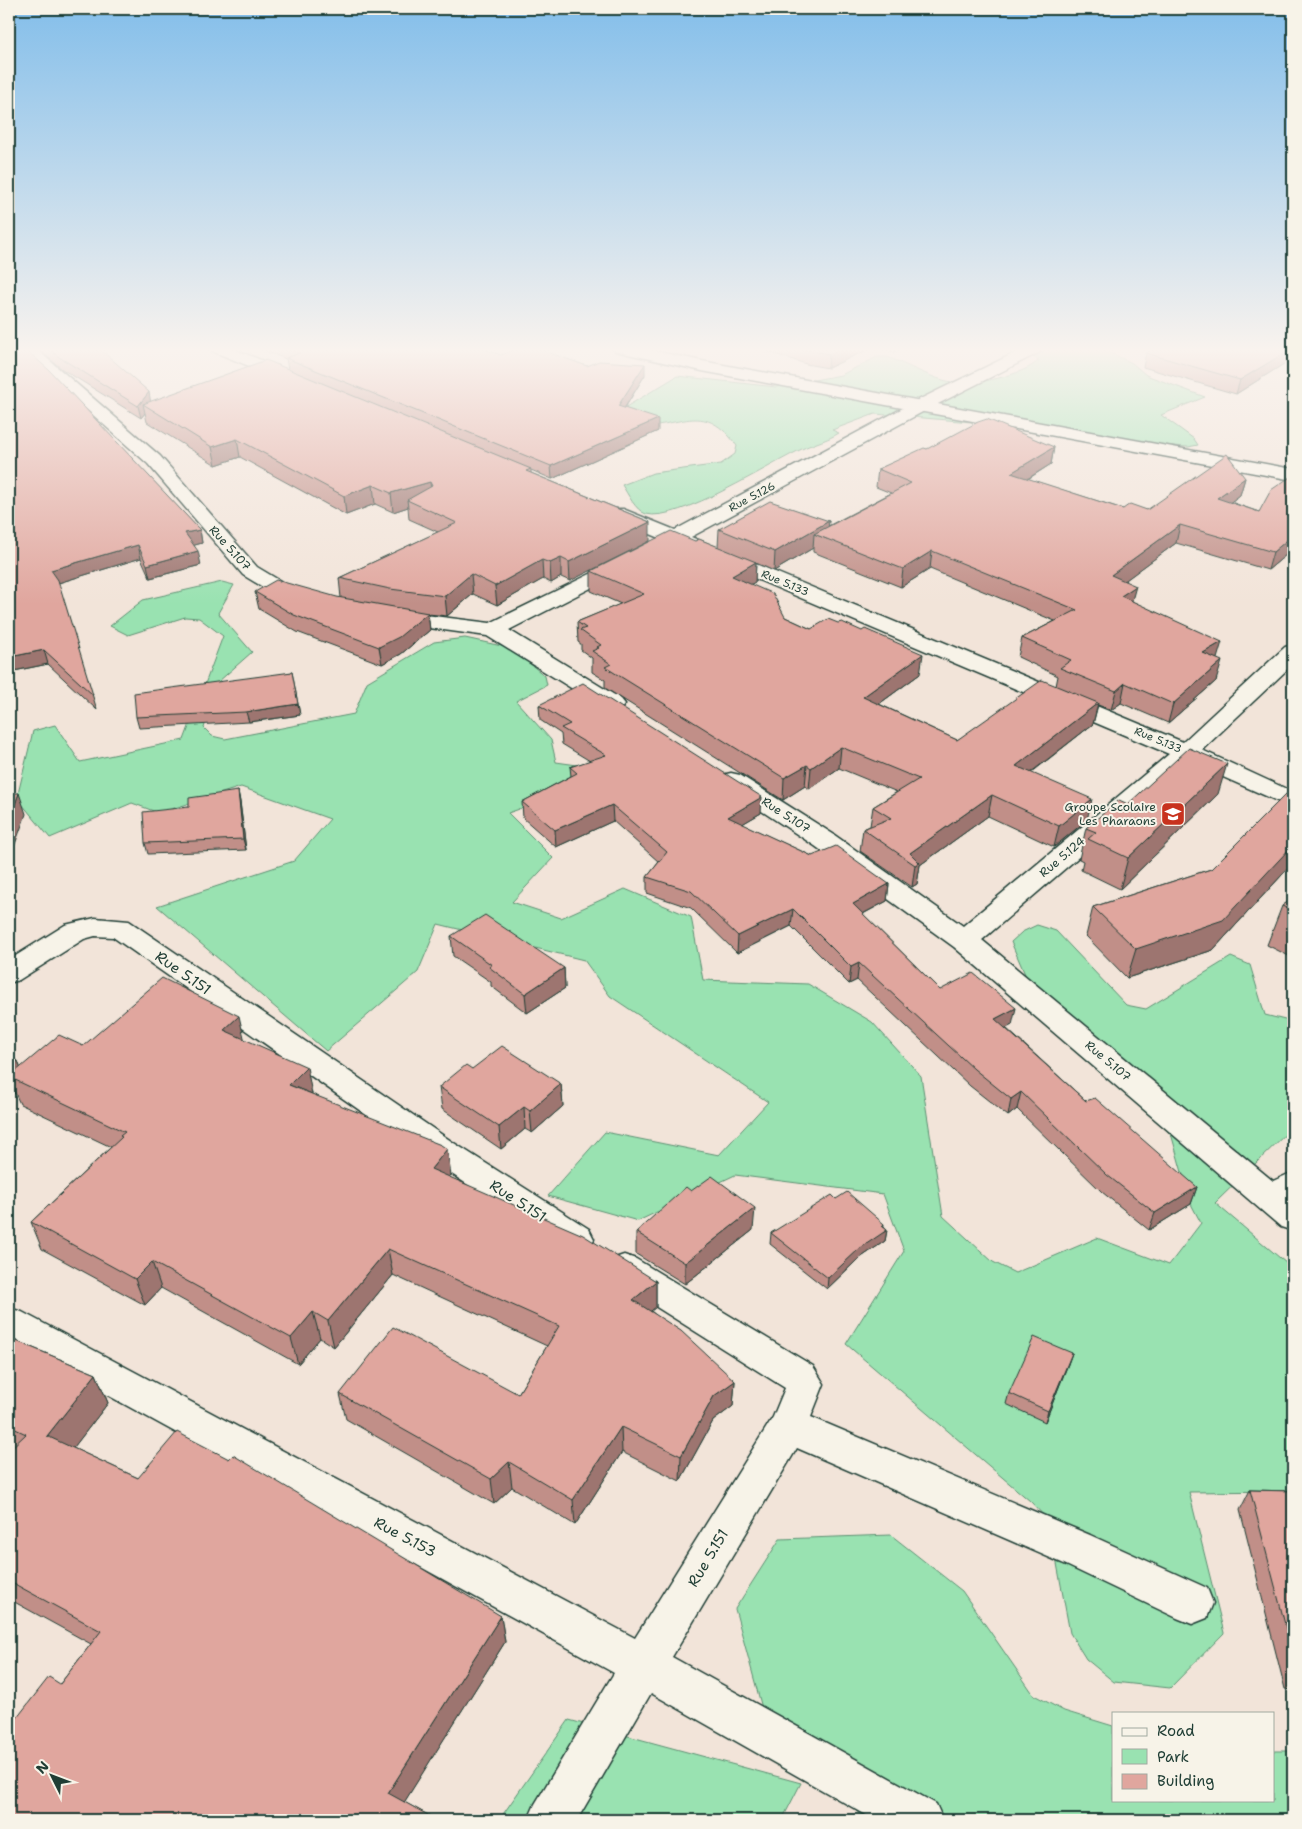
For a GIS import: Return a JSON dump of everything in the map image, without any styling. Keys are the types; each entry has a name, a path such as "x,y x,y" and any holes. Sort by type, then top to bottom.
{"street":[{"name":"Rue 5.107","path":"124,433 154,460 250,571 280,590 323,602"},
{"name":"Rue 5.126","path":"493,630 676,538 870,433"},
{"path":"1072,433 1293,475"},
{"name":"Rue 5.133","path":"594,503 1186,752 1293,801"},
{"path":"375,613 493,630 634,718"},
{"name":"Rue 5.124","path":"964,940 1186,752 1293,652"},
{"name":"Rue 5.107","path":"709,765 824,840 964,940 1286,1200"},
{"name":"Rue 5.151","path":"9,973 75,932 95,928 119,928 443,1152 800,1378 805,1384 804,1389 789,1426 643,1665"},
{"name":"Rue 5.153","path":"9,1323 643,1665 920,1820"},
{"path":"789,1426 1076,1549 1192,1603"},
{"path":"551,1820 643,1665"}],"green space":[{"path":"726,433 838,433 804,448 725,490 680,510 661,514 646,514 635,505 622,485 653,473 721,464 735,454 737,446"},
{"path":"1084,433 1186,433 1198,445 1188,447 1130,443"},
{"path":"222,582 234,585 218,613 252,652 218,682 204,728 212,736 225,739 354,714 367,682 434,642 465,638 511,648 545,676 547,685 516,701 551,740 556,762 606,769 577,789 508,813 553,858 512,902 561,918 625,889 691,917 703,980 808,984 872,1022 921,1076 943,1216 993,1262 1015,1273 1097,1238 1169,1265 1201,1223 1191,1204 1172,1137 1160,1120 1041,1011 1011,942 1022,932 1037,925 1056,931 1126,1005 1146,1009 1231,957 1250,965 1265,1015 1293,1022 1293,1127 1215,1203 1293,1269 1293,1491 1189,1492 1224,1633 1170,1688 1114,1682 1086,1659 1070,1633 1049,1521 1030,1501 846,1344 904,1251 883,1194 735,1175 638,1221 548,1196 605,1132 719,1155 768,1102 610,996 584,960 438,924 418,972 326,1051 157,906 294,861 330,819 241,787 159,813 132,803 50,838 17,798 33,731 55,725 80,762 184,740 223,636 199,618 185,617 128,635 110,626 143,600"},
{"path":"891,1535 962,1591 1034,1695 1064,1711 1112,1726 1112,1802 1274,1802 1274,1751 1293,1751 1293,1820 867,1820 768,1730 735,1609 780,1539"},
{"path":"569,1720 801,1783 782,1820 499,1820"}],"building":[{"path":"9,433 109,433 200,530 185,533 198,551 147,565 138,545 51,570 58,580 93,695 44,650 10,657"},
{"path":"190,433 444,433 531,469 526,471 650,522 569,562 561,558 550,563 542,560 495,586 471,574 445,596 390,589 339,578 457,523 407,500 432,486 430,482 391,493 373,485 344,496 237,439 212,447"},
{"path":"471,433 625,433 551,466"},
{"path":"957,433 1021,433 1054,447 1011,473 1123,509 1130,504 1147,510 1227,454 1245,478 1217,498 1259,512 1271,490 1293,475 1293,535 1273,552 1180,525 1111,575 1136,586 1121,596 1222,642 1203,653 1222,661 1173,704 1125,683 1116,691 1060,668 1071,660 1022,638 1077,610 932,551 903,569 814,534 911,483 878,469 924,448 927,449"},
{"path":"770,501 829,521 775,552 719,529"},
{"path":"671,531 695,541 699,539 756,562 732,576 773,594 785,617 811,629 828,619 838,623 842,622 862,631 865,629 923,654 863,697 957,740 1042,680 1098,703 1016,766 1092,799 1059,826 992,795 910,853 920,863 915,865 863,829 891,818 873,807 919,779 841,747 811,768 807,765 784,778 605,667 611,664 592,651 601,645 580,630 586,628 577,622 644,594 591,571"},
{"path":"276,580 337,597 428,613 399,637 379,647 294,615 255,592"},
{"path":"292,672 298,704 246,712 136,717 134,693"},
{"path":"583,683 762,797 728,817 812,856 836,846 889,884 853,904 940,990 973,973 1016,1008 995,1019 1086,1101 1095,1098 1197,1187 1155,1213 1107,1175 1021,1092 1011,1099 974,1069 859,963 851,967 793,909 738,936 691,891 647,877 667,852 612,805 555,830 522,802 577,773 570,767 606,755 561,728 570,724 539,705"},
{"path":"1189,748 1227,764 1128,858 1088,839 1096,832 1086,828 1119,800 1128,804"},
{"path":"238,791 243,839 145,843 143,812 189,807 189,798"},
{"path":"1288,792 1293,794 1293,845 1223,920 1136,949 1093,907 1211,869"},
{"path":"9,793 19,793 9,821"},
{"path":"1293,898 1293,911 1282,906"},
{"path":"485,915 564,968 525,994 489,967 492,965 451,936"},
{"path":"162,978 239,1016 224,1030 307,1067 289,1085 441,1145 447,1149 431,1169 583,1235 656,1281 633,1300 681,1331 735,1381 714,1396 681,1456 621,1427 573,1500 509,1462 491,1479 340,1394 393,1327 518,1394 559,1326 388,1249 328,1321 313,1312 291,1338 152,1262 135,1279 31,1222 122,1137 120,1136 125,1132 9,1077 59,1035 83,1046"},
{"path":"502,1046 561,1084 530,1111 524,1107 499,1127 439,1087 466,1065 472,1069"},
{"path":"9,1057 18,1061 9,1069"},
{"path":"712,1176 755,1208 685,1263 636,1232 686,1187 691,1191"},
{"path":"847,1192 884,1224 882,1226 887,1230 859,1249 828,1278 771,1233 832,1195 836,1199"},
{"path":"1034,1337 1072,1353 1048,1411 1009,1393"},
{"path":"9,1338 96,1374 47,1436 138,1478 177,1432 229,1459 233,1455 501,1616 388,1793 437,1820 328,1820 316,1814 312,1820 9,1820 9,1728 49,1677 60,1684 101,1631 9,1581 9,1450 26,1434 9,1426"},
{"path":"1250,1490 1293,1491 1293,1655"}],"place":[{"name":"Groupe Scolaire Les Pharaons","path":"1173,814"}]}
